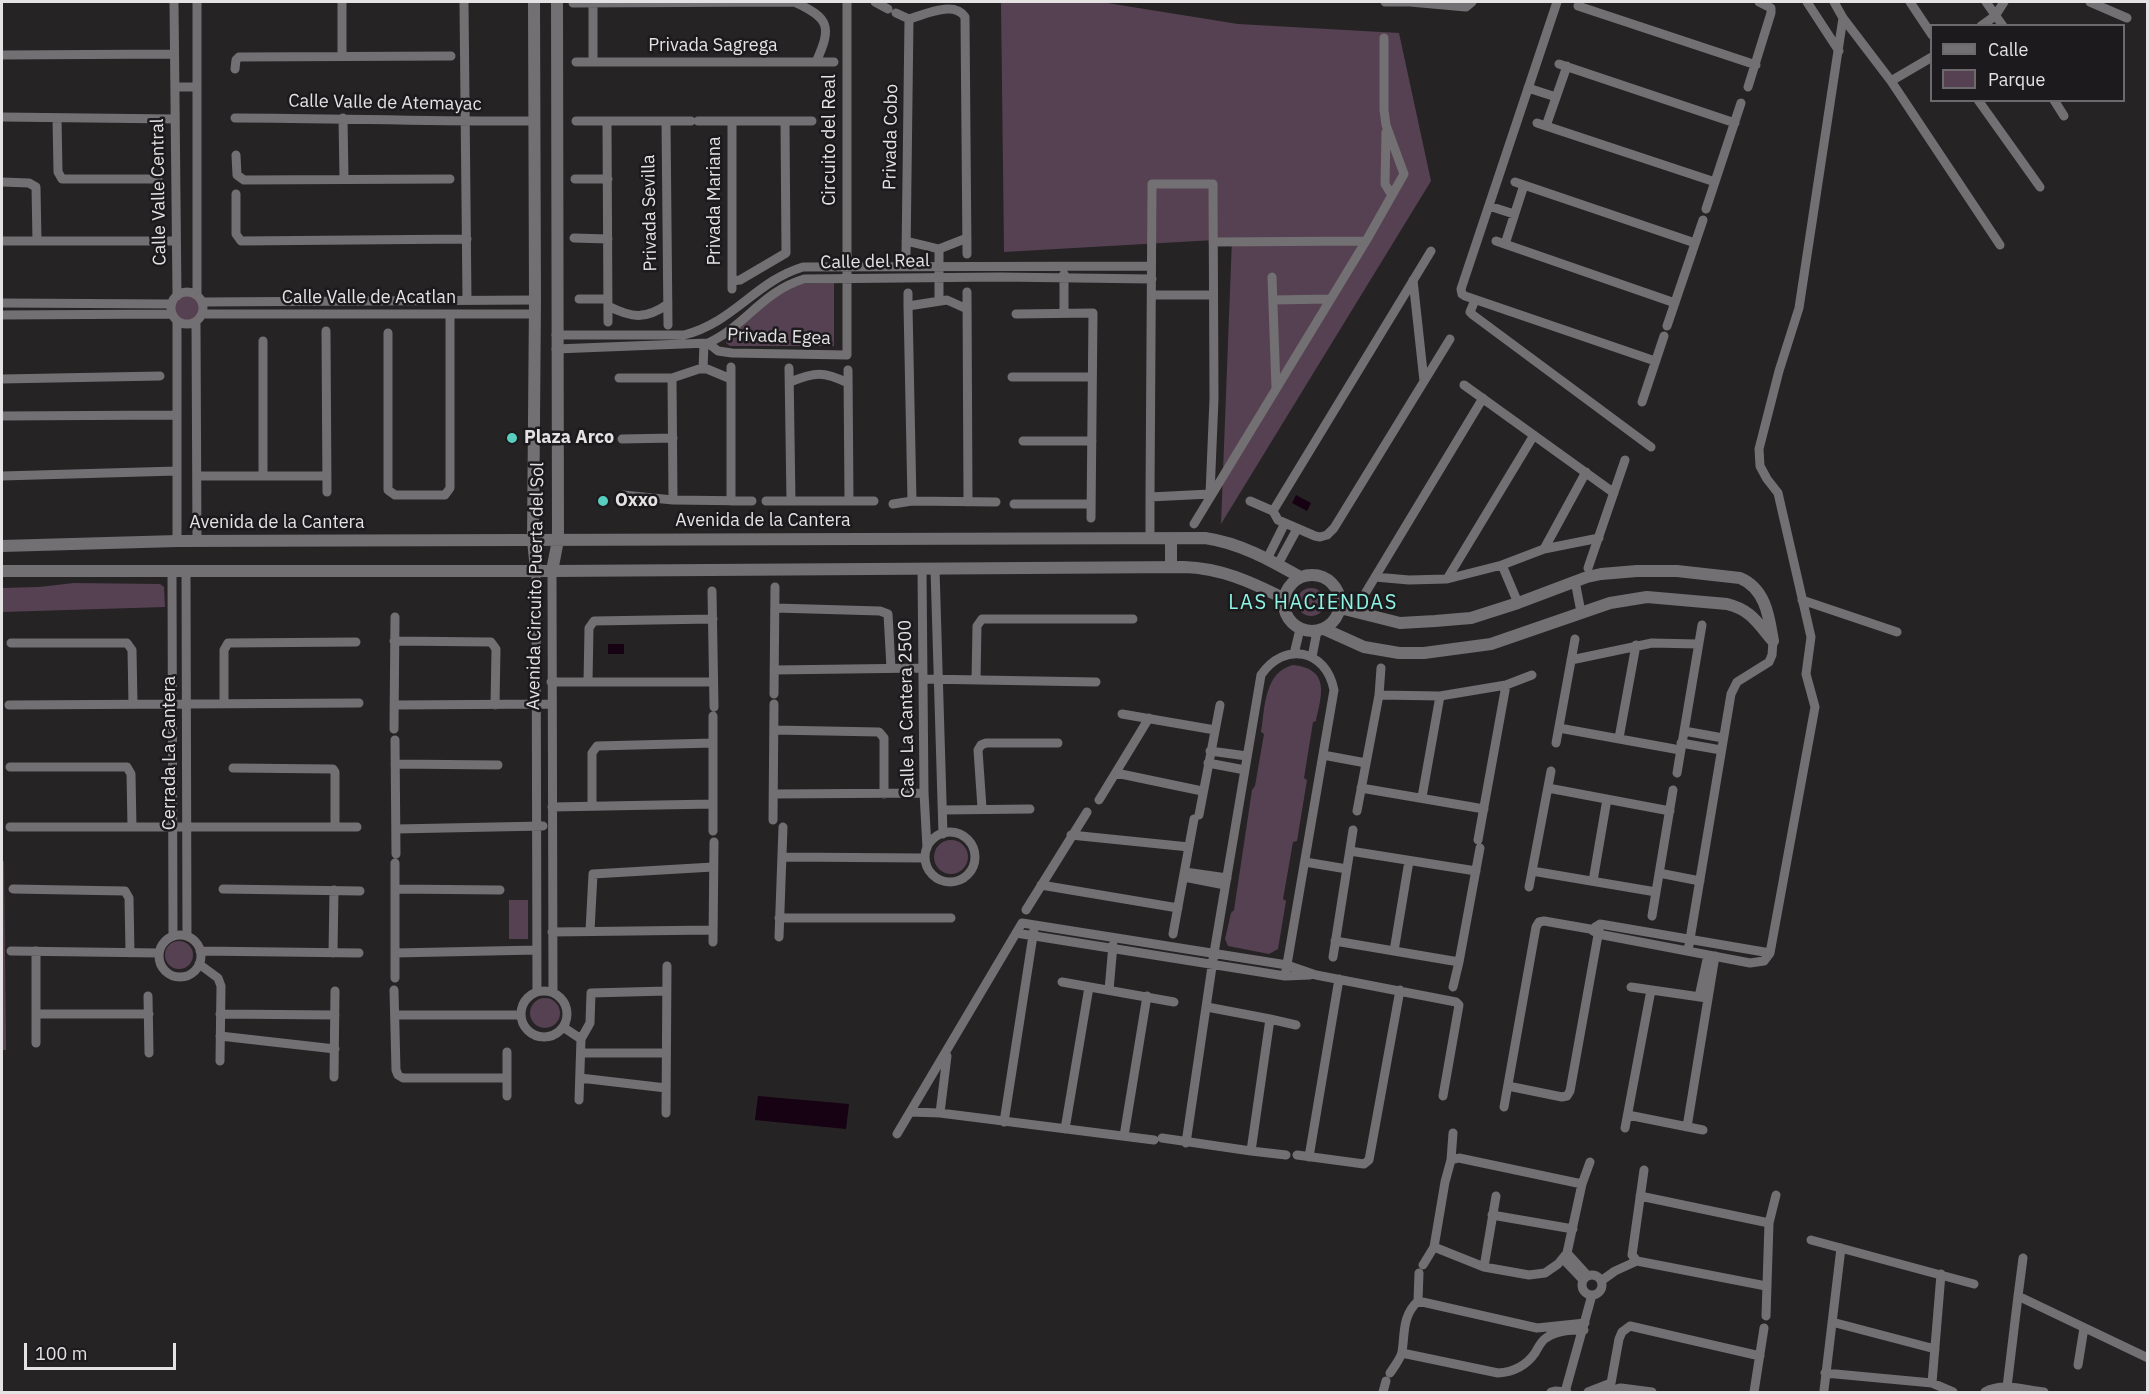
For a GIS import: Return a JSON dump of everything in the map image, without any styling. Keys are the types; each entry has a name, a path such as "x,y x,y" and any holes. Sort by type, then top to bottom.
{"street":[{"name":"Calle Valle Central","path":"174,2 177,541"},
{"name":"Calle Valle Central","path":"197,2 199,318"},
{"path":"342,2 342,56"},
{"path":"464,2 467,300"},
{"name":"Avenida Circuito Puerta del Sol","path":"534,2 533,540 536,570 537,992"},
{"name":"Avenida Circuito Puerta del Sol","path":"553,992 551,682 552,571 558,540 557,2"},
{"path":"573,3 794,2 819,15 827,31 816,62"},
{"name":"Circuito del Real","path":"847,2 847,278"},
{"path":"875,2 909,19 947,8 961,12 965,16 967,254"},
{"path":"1384,2 1466,7 1472,2"},
{"path":"1557,2 1461,289 1462,294 1655,361"},
{"path":"1748,87 1771,13 1768,5 1760,2"},
{"path":"1808,2 1839,51"},
{"path":"1834,2 1843,18 1891,81 2000,245"},
{"path":"1910,2 1930,32"},
{"path":"1986,2 2001,24"},
{"path":"1984,24 1995,16 2004,2"},
{"path":"2090,2 2127,18"},
{"path":"593,3 593,62"},
{"path":"1583,5 1756,65"},
{"path":"1504,1107 1536,927 1539,922 1544,921 1758,964 1764,961 1770,953 1815,707 1807,680 1811,637 1778,493 1760,466 1759,449 1779,371 1799,308 1843,18"},
{"name":"Privada Cobo","path":"906,256 909,19"},
{"path":"827,31 847,31"},
{"path":"1384,38 1385,184 1391,194"},
{"path":"2,55 174,54"},
{"path":"235,69 236,60 239,57 451,56"},
{"path":"1891,81 1930,58"},
{"name":"Privada Sagrega","path":"576,62 834,62"},
{"path":"1715,182 1542,124 1556,97 1563,65 1735,123"},
{"path":"175,87 197,87"},
{"path":"1528,88 1556,97"},
{"path":"1979,102 2040,187"},
{"path":"2055,102 2064,116"},
{"path":"1706,209 1741,103"},
{"path":"2,117 175,119"},
{"path":"57,118 58,172 62,179 158,179"},
{"name":"Calle Valle de Atemayac","path":"235,118 534,121"},
{"path":"343,118 344,179"},
{"path":"576,121 666,121"},
{"path":"608,121 608,322"},
{"name":"Privada Mariana","path":"666,121 812,121"},
{"name":"Privada Sevilla","path":"666,121 668,325"},
{"name":"Privada Mariana","path":"732,121 732,285 786,253 785,121"},
{"path":"1194,524 1210,494 1366,241 1404,174 1386,125"},
{"path":"236,155 236,172 241,179 450,179"},
{"path":"575,179 608,179"},
{"path":"2,182 29,183 36,187 37,241"},
{"path":"1675,303 1500,243 1514,214 1519,183 1695,243"},
{"path":"1150,539 1152,184 1213,184 1214,399 1210,494"},
{"path":"236,194 236,234 241,242 467,239"},
{"path":"1489,206 1514,214"},
{"path":"1642,402 1703,219"},
{"path":"574,238 608,239"},
{"path":"906,241 939,249 967,238"},
{"path":"2,241 176,241"},
{"path":"1213,242 1366,241"},
{"path":"939,249 939,300"},
{"path":"1273,511 1431,251"},
{"name":"Calle del Real","path":"556,335 684,335 698,332 724,317 778,276 797,269 847,266 1151,266"},
{"path":"998,266 999,277"},
{"path":"1064,266 1064,313"},
{"name":"Privada Mariana","path":"750,274 759,290"},
{"name":"Calle del Real","path":"706,344 725,333 776,291 790,283 804,279 999,277 1152,279"},
{"path":"1272,277 1276,388"},
{"name":"Privada Egea","path":"706,344 718,351 732,353 844,356 848,353 847,278"},
{"path":"1413,280 1424,381"},
{"name":"Calle Valle de Acatlan","path":"535,300 199,298 187,292 174,309 186,325 199,318 535,314"},
{"path":"967,292 968,502"},
{"path":"908,293 912,501"},
{"path":"1152,295 1213,295"},
{"path":"1273,300 1329,299"},
{"path":"579,300 608,303 622,313 639,316 657,312 668,304"},
{"path":"908,306 948,300 967,309"},
{"path":"1475,300 1470,308 1473,315 1651,447"},
{"path":"417,301 418,314"},
{"path":"2,303 55,303 174,309"},
{"path":"55,303 56,314"},
{"path":"2,315 174,309"},
{"path":"1016,314 1093,313 1091,518"},
{"path":"388,333 388,490 395,495 445,495 450,488 450,314"},
{"path":"639,316 641,335"},
{"path":"197,541 199,318"},
{"path":"326,331 327,492"},
{"path":"593,335 594,348"},
{"path":"618,335 618,348"},
{"path":"1250,501 1273,511 1278,520 1285,524 1320,537 1327,535 1334,528 1450,339"},
{"path":"262,476 263,341"},
{"path":"556,349 706,344 703,369"},
{"path":"823,356 823,373"},
{"path":"731,367 731,501"},
{"path":"789,368 791,501"},
{"path":"619,378 672,378 692,370 703,369 731,379"},
{"path":"848,370 849,501"},
{"path":"790,382 810,374 823,373 848,383"},
{"path":"2,379 160,376"},
{"path":"1012,377 1092,377"},
{"path":"672,378 673,500"},
{"path":"1464,385 1614,493"},
{"path":"1366,592 1484,398"},
{"path":"2,416 176,415"},
{"path":"1447,579 1534,435"},
{"path":"622,439 673,438"},
{"path":"1023,441 1092,441"},
{"path":"1588,568 1625,460"},
{"path":"2,476 177,471"},
{"path":"1544,549 1586,472"},
{"path":"197,476 327,476"},
{"path":"1150,497 1210,494"},
{"path":"623,495 673,500 752,501"},
{"path":"766,501 874,501"},
{"path":"893,504 912,501 996,502"},
{"path":"1014,504 1091,504"},
{"path":"177,506 197,505"},
{"path":"1272,562 1285,524"},
{"path":"1272,562 1297,529"},
{"path":"1375,577 1409,580 1447,579 1502,565 1544,549 1599,537"},
{"path":"1171,538 1171,567"},
{"name":"Avenida de la Cantera","path":"2,546 177,541 1171,538 1220,540 1248,550 1300,577"},
{"path":"1502,565 1518,603"},
{"path":"2,571 552,571 1171,567 1206,568 1225,573 1252,582 1283,598"},
{"name":"Calle La Cantera 2500","path":"922,569 924,794 927,848"},
{"name":"Calle La Cantera 2500","path":"935,569 943,834"},
{"name":"Cerrada La Cantera","path":"172,571 173,935"},
{"name":"Cerrada La Cantera","path":"186,571 187,936"},
{"path":"1340,608 1400,623 1471,618 1575,581 1601,574 1637,571 1677,571 1740,578 1755,587 1768,612 1773,641 1772,655 1769,662 1737,682 1731,694 1688,951"},
{"path":"1312,657 1321,630 1337,617 1340,608 1338,591 1333,583 1317,575 1300,577 1289,585 1283,598 1286,616 1291,623 1306,631 1321,630 1364,647 1399,653 1424,653 1491,644 1601,604 1647,597 1727,604 1746,611 1773,641"},
{"path":"1575,581 1581,612"},
{"path":"773,820 775,587"},
{"path":"712,591 714,831"},
{"path":"1802,600 1897,632"},
{"path":"775,608 880,611 888,614 891,668"},
{"path":"394,617 394,729"},
{"path":"976,680 977,626 982,619 1132,619"},
{"path":"588,682 590,628 594,621 712,620"},
{"path":"1677,773 1702,625"},
{"path":"1294,654 1300,629"},
{"path":"1556,743 1575,639"},
{"path":"394,641 492,642 496,649 495,705"},
{"path":"224,704 224,650 228,643 356,642"},
{"path":"1572,660 1636,645 1665,642 1698,644"},
{"path":"11,643 127,643 132,650 133,704"},
{"path":"1619,738 1636,645"},
{"path":"1186,1143 1212,964 1261,675 1271,662 1281,656 1294,654 1312,657 1321,663 1332,680 1334,690 1285,976"},
{"path":"774,670 923,668"},
{"path":"1357,811 1379,696 1381,668"},
{"path":"1379,696 1440,696 1506,685 1532,675"},
{"path":"923,679 1096,682"},
{"path":"551,682 713,682"},
{"path":"1454,987 1476,871 1484,809 1506,685"},
{"path":"1422,797 1440,696"},
{"path":"9,705 359,703"},
{"path":"394,705 551,704"},
{"path":"1173,934 1189,847 1220,705"},
{"path":"1122,714 1215,730"},
{"path":"1100,800 1149,718"},
{"path":"1559,728 1619,738 1721,750"},
{"path":"774,730 879,732 884,738 884,794"},
{"path":"1684,731 1723,738"},
{"path":"395,740 395,978"},
{"path":"592,806 592,753 597,746 713,743"},
{"path":"981,808 978,750 981,745 986,743 1058,743"},
{"path":"1210,751 1247,756"},
{"path":"1323,755 1366,763"},
{"path":"1208,763 1245,770"},
{"path":"395,764 498,765"},
{"path":"10,767 126,767 131,774 132,827"},
{"path":"233,768 333,769 335,772 335,827"},
{"path":"1529,887 1551,771"},
{"path":"1116,773 1203,791"},
{"path":"1361,788 1484,809"},
{"path":"1548,788 1670,811"},
{"path":"1652,915 1673,790"},
{"path":"774,794 924,794"},
{"path":"1593,881 1607,799"},
{"path":"552,807 713,804"},
{"path":"943,810 1030,809"},
{"path":"1026,910 1087,812"},
{"path":"396,829 552,826"},
{"path":"10,827 357,827"},
{"path":"779,937 783,827"},
{"path":"1333,957 1353,830"},
{"path":"943,834 959,835 966,839 974,853 971,870 959,880 943,881 930,872 925,858 931,842 943,834"},
{"path":"1071,835 1189,847"},
{"path":"713,942 714,842"},
{"path":"1350,851 1476,871"},
{"path":"782,857 925,858"},
{"path":"1394,951 1409,861"},
{"path":"1305,862 1347,869"},
{"path":"591,931 593,874 713,867"},
{"path":"1532,871 1656,892"},
{"path":"1659,873 1700,881"},
{"path":"1184,874 1226,881"},
{"path":"1041,885 1178,908"},
{"path":"13,889 125,891 129,898 130,953"},
{"path":"223,889 360,891"},
{"path":"395,889 500,890"},
{"path":"333,953 334,890"},
{"path":"780,918 951,918"},
{"path":"1508,1086 1562,1096 1567,1096 1570,1092 1594,932 1600,924 1770,953"},
{"path":"1034,929 1066,941 1112,950 1285,976 1316,975"},
{"path":"1004,1122 1034,929"},
{"path":"897,1134 1016,933 1034,929 1068,930 1287,965 1316,975 1451,999 1459,1005 1443,1096"},
{"path":"552,932 713,930"},
{"path":"1066,941 1068,930"},
{"path":"173,935 187,936 196,942 201,951 199,964 193,972 184,976 174,976 165,971 160,963 159,953 163,942 173,935"},
{"path":"1109,990 1115,937"},
{"path":"1335,942 1459,962"},
{"path":"395,953 537,950"},
{"path":"12,951 159,953"},
{"path":"36,951 36,1043"},
{"path":"201,951 359,953"},
{"path":"1687,1127 1703,998 1712,956"},
{"path":"199,964 218,978 220,986 220,1061"},
{"path":"666,1113 667,966"},
{"path":"1309,1157 1339,979"},
{"path":"1062,982 1174,1002"},
{"path":"1065,1129 1089,987"},
{"path":"1631,987 1703,998"},
{"path":"394,990 396,1070 400,1077 507,1078"},
{"path":"1297,1155 1364,1164 1369,1160 1400,990"},
{"path":"1625,1128 1651,990"},
{"path":"334,1077 335,991"},
{"path":"579,1100 581,1039 590,1023 591,993 667,991"},
{"path":"537,992 553,992 564,1002 567,1016 562,1027 555,1034 540,1036 527,1029 521,1015 525,1001 537,992"},
{"path":"148,996 149,1053"},
{"path":"1124,1136 1147,996"},
{"path":"1207,1007 1296,1025"},
{"path":"36,1014 148,1014"},
{"path":"220,1014 335,1015"},
{"path":"395,1015 521,1015"},
{"path":"1251,1151 1270,1019"},
{"path":"562,1027 581,1039"},
{"path":"220,1036 335,1049"},
{"path":"940,1113 948,1051"},
{"path":"507,1052 507,1096"},
{"path":"581,1053 666,1053"},
{"path":"580,1078 666,1088"},
{"path":"910,1113 940,1113 1286,1155"},
{"path":"1628,1115 1703,1130"},
{"path":"1383,1392 1388,1377 1402,1353 1401,1344 1406,1320 1412,1306 1418,1301 1421,1269 1434,1246 1451,1160 1453,1132"},
{"path":"1451,1160 1459,1158 1582,1184"},
{"path":"1434,1246 1484,1267 1539,1275 1552,1269 1565,1256 1582,1184 1590,1162"},
{"path":"1637,1262 1632,1255 1644,1170"},
{"path":"1766,1316 1769,1223 1776,1195"},
{"path":"1484,1267 1496,1196"},
{"path":"1640,1196 1769,1223"},
{"path":"1492,1215 1573,1229"},
{"path":"1811,1240 1974,1284"},
{"path":"1824,1390 1841,1248"},
{"path":"1565,1256 1585,1278"},
{"path":"2007,1387 2022,1258"},
{"path":"1601,1281 1615,1271 1637,1262 1766,1287"},
{"path":"1932,1383 1941,1274"},
{"path":"1585,1278 1597,1276 1601,1281 1600,1291 1592,1295"},
{"path":"1585,1278 1583,1290 1592,1295"},
{"path":"1551,1392 1566,1392 1592,1295"},
{"path":"2018,1296 2148,1358"},
{"path":"1418,1301 1537,1328 1585,1326"},
{"path":"1832,1322 1935,1349"},
{"path":"1402,1353 1506,1373 1514,1371 1533,1356 1545,1339 1565,1330 1585,1326"},
{"path":"1604,1392 1612,1386 1619,1339 1622,1332 1630,1326 1760,1356"},
{"path":"1537,1328 1545,1339"},
{"path":"1754,1392 1764,1328"},
{"path":"2078,1365 2084,1328"},
{"path":"1825,1373 1932,1383 1953,1392"},
{"path":"1588,1392 1612,1386 1652,1392"},
{"path":"1985,1392 1997,1387 2044,1392"}],"green space":[{"path":"1001,2 1101,2 1238,24 1399,33 1431,181 1221,524 1232,239 1004,252"},
{"path":"834,283 834,346 730,346 726,343 727,336 777,296 803,284"},
{"path":"187,295 196,299 200,308 196,317 187,321 178,317 174,308 178,299"},
{"path":"74,583 160,584 164,587 165,607 2,612 2,588"},
{"path":"1311,588 1321,592 1325,602 1321,612 1311,616 1301,612 1297,602 1301,592"},
{"path":"1293,665 1305,667 1313,672 1321,684 1321,692 1316,721 1313,722 1297,841 1293,842 1283,899 1286,901 1278,949 1269,954 1228,946 1225,939 1231,913 1234,910 1252,790 1255,786 1264,734 1261,732 1265,702 1276,675"},
{"path":"951,840 963,845 968,857 963,869 951,874 939,869 934,857 939,845"},
{"path":"2,861 4,861 6,1050 2,1050"},
{"path":"509,900 528,900 528,939 509,939"},
{"path":"179,941 189,945 193,955 189,965 179,969 169,965 165,955 169,945"},
{"path":"545,998 555,1003 560,1013 555,1023 545,1028 535,1023 530,1013 535,1003"}],"shaded area":[{"path":"1296,495 1311,503 1307,511 1292,503"},
{"path":"608,644 624,644 624,654 608,654"},
{"path":"758,1096 849,1104 846,1129 755,1120"}],"place":[{"name":"Plaza Arco","path":"512,438"},
{"name":"Oxxo","path":"603,501"}],"district":[{"name":"LAS HACIENDAS","path":"1313,603"}]}
